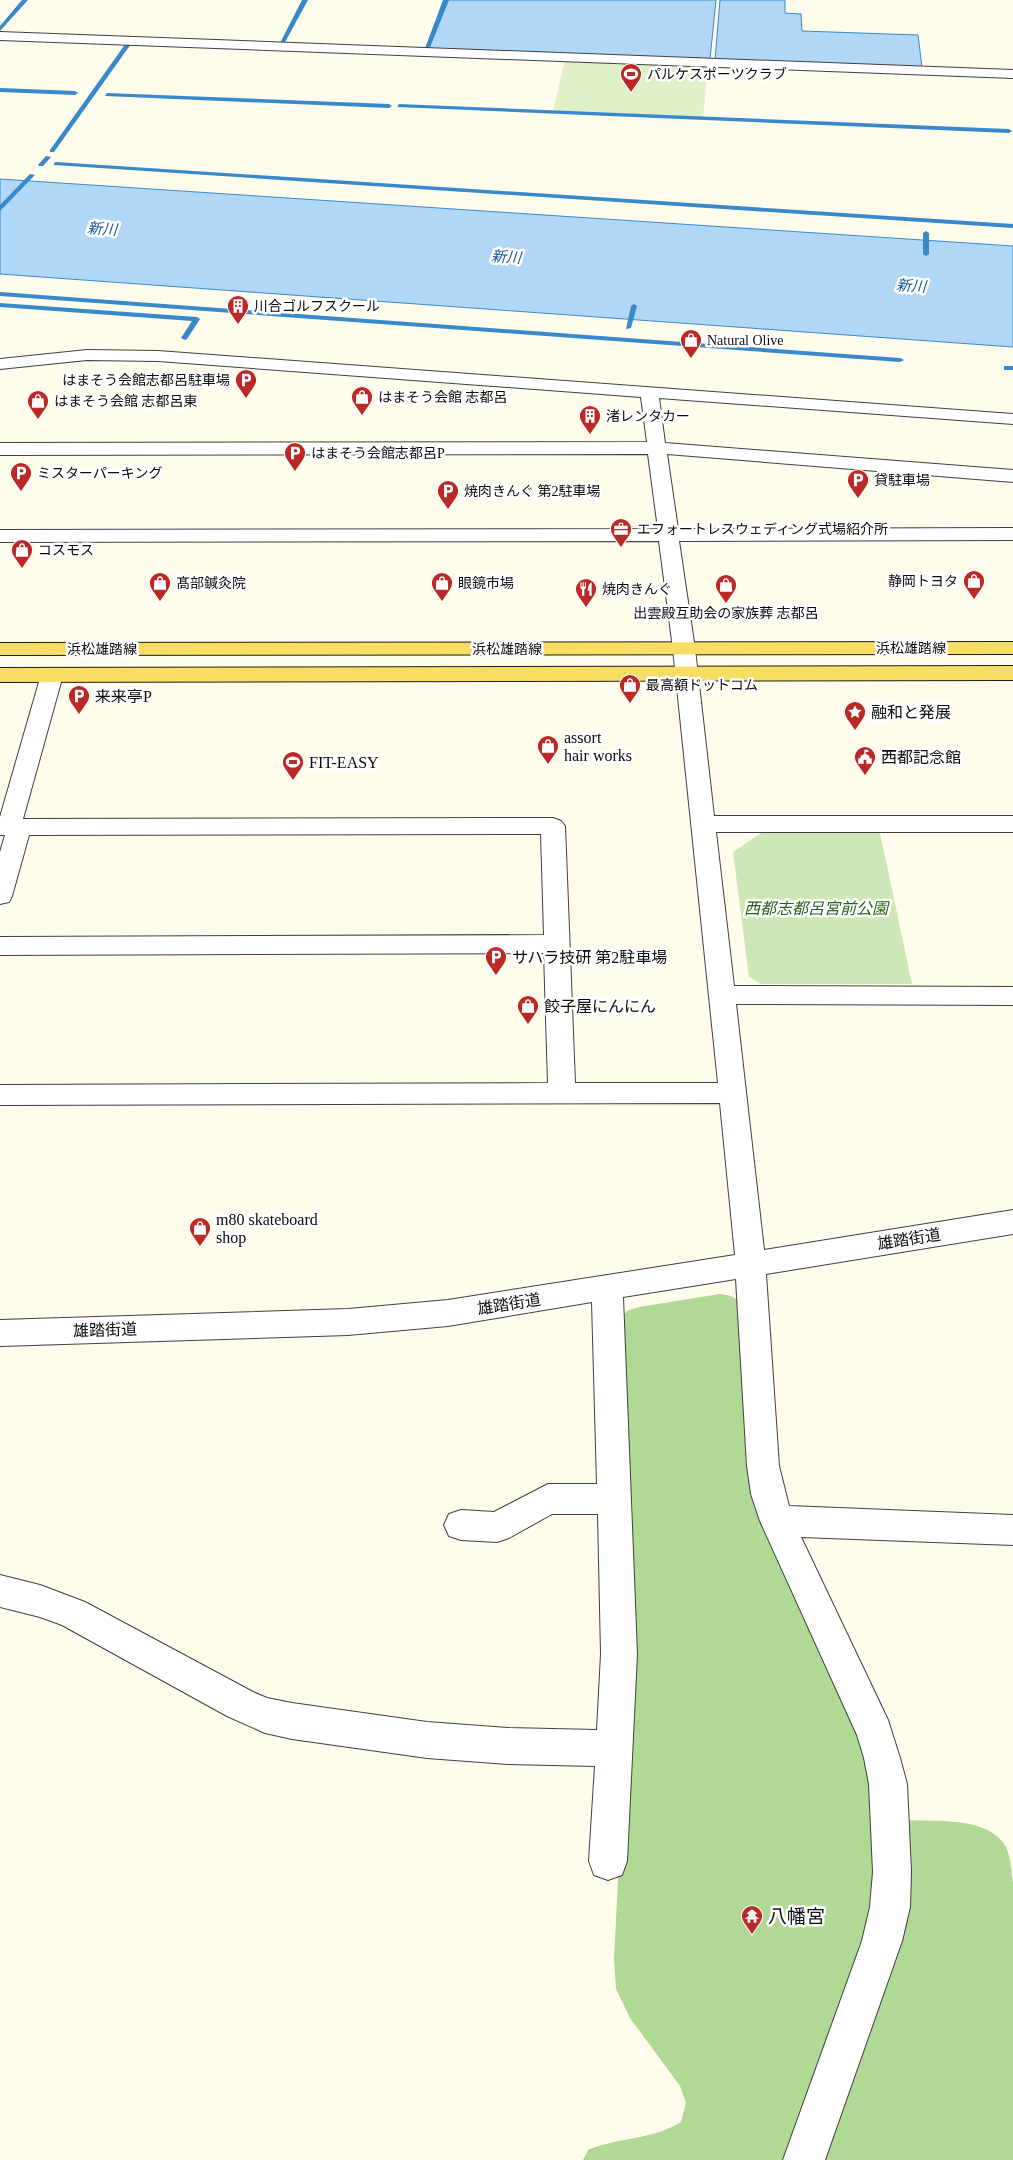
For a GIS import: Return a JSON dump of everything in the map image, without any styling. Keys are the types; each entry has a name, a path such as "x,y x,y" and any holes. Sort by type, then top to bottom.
{"main road":[{"name":"浜松雄踏線","path":"0,649 1013,648"},
{"name":"浜松雄踏線","path":"0,675 1013,673"}],"street":[{"path":"0,36 1013,74"},
{"path":"0,364 87,356 158,356 1013,419"},
{"path":"649,392 687,674 752,1265 763,1466 768,1494 777,1521 875,1733 888,1784 892,1872 890,1907 882,1941 804,2160"},
{"path":"0,449 656,448 1013,476"},
{"path":"0,536 1013,534"},
{"path":"0,896 9,827 52,675"},
{"path":"703,824 1013,824"},
{"path":"9,827 553,826 562,1093"},
{"path":"0,946 557,944"},
{"path":"722,995 1013,996"},
{"path":"0,1095 733,1093"},
{"name":"雄踏街道","path":"0,1333 348,1322 448,1313 1013,1222"},
{"path":"607,1288 619,1654 608,1861"},
{"path":"461,1525 497,1527 548,1499 614,1499"},
{"path":"777,1521 1013,1530"},
{"path":"0,1591 40,1601 73,1613 240,1704 265,1715 292,1721 428,1740 508,1746 614,1748"}],"green space":[{"name":"パルケスポーツクラブ","path":"565,59 708,65 703,118 553,112"},
{"name":"西都志都呂宮前公園","path":"761,833 880,833 912,984 761,984 749,977 733,852"},
{"path":"720,1294 731,1296 741,1302 754,1466 904,1820 970,1824 994,1834 1003,1842 1008,1851 1013,1883 1013,2160 583,2160 588,2150 659,2132 681,2122 686,2103 680,2086 630,2018 616,1989 614,1960 628,1681 619,1319 627,1311 639,1307"}],"water":[{"path":"447,0 716,0 710,59 428,49"},
{"path":"720,0 785,0 785,13 801,14 802,31 918,35 922,68 715,60"},
{"name":"新川","path":"0,179 1013,246 1013,347 0,274"}],"waterway":[{"path":"0,29 25,0"},
{"path":"281,44 305,0"},
{"path":"426,50 446,0"},
{"path":"52,151 128,44"},
{"path":"0,90 75,93"},
{"path":"107,95 389,106"},
{"path":"399,106 1009,131"},
{"path":"41,165 48,157"},
{"path":"56,164 1013,226"},
{"path":"0,209 32,175"},
{"path":"926,233 926,254"},
{"path":"0,294 900,360"},
{"path":"0,305 197,319 185,338"},
{"path":"628,328 634,306"},
{"path":"1007,368 1013,368"}],"place":[{"name":"パルケスポーツクラブ","path":"631,93"},
{"name":"川合ゴルフスクール","path":"238,325"},
{"name":"Natural Olive","path":"691,359"},
{"name":"はまそう会館志都呂駐車場","path":"246,399"},
{"name":"はまそう会館 志都呂","path":"362,416"},
{"name":"はまそう会館 志都呂東","path":"38,420"},
{"name":"渚レンタカー","path":"590,435"},
{"name":"はまそう会館志都呂P","path":"295,472"},
{"name":"ミスターパーキング","path":"21,492"},
{"name":"貸駐車場","path":"858,499"},
{"name":"焼肉きんぐ 第2駐車場","path":"448,510"},
{"name":"エフォートレスウェディング式場紹介所","path":"621,548"},
{"name":"コスモス","path":"22,569"},
{"name":"静岡トヨタ","path":"974,600"},
{"name":"髙部鍼灸院","path":"160,602"},
{"name":"眼鏡市場","path":"442,602"},
{"name":"出雲殿互助会の家族葬 志都呂","path":"726,604"},
{"name":"焼肉きんぐ","path":"586,608"},
{"name":"最高額ドットコム","path":"630,704"},
{"name":"来来亭P","path":"79,715"},
{"name":"融和と発展","path":"855,731"},
{"name":"assort hair works","path":"548,765"},
{"name":"西都記念館","path":"865,776"},
{"name":"FIT-EASY","path":"293,781"},
{"name":"サハラ技研 第2駐車場","path":"496,976"},
{"name":"餃子屋にんにん","path":"528,1025"},
{"name":"m80 skateboard shop","path":"200,1247"},
{"name":"八幡宮","path":"752,1935"}]}
